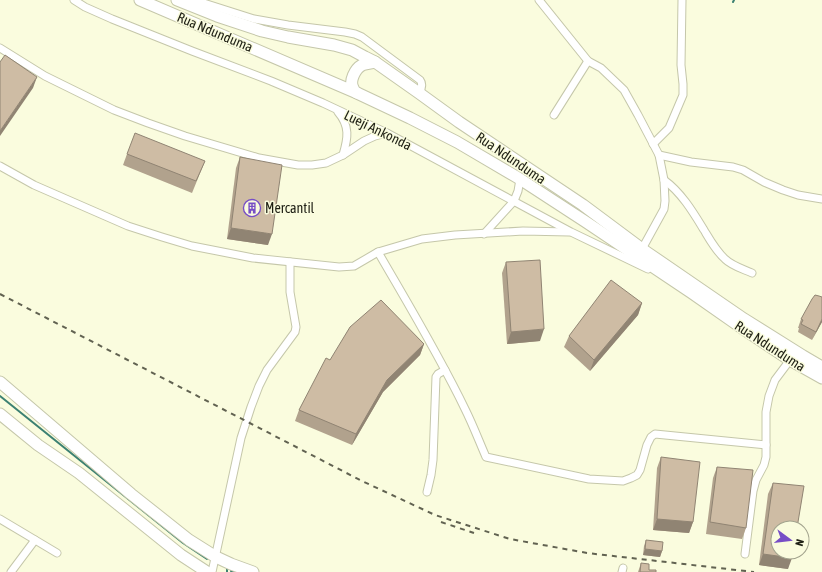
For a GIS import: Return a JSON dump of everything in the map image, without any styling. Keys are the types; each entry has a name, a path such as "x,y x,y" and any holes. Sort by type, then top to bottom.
{"main road":[{"name":"Rua Ndunduma","path":"140,0 357,93"},
{"name":"Rua Ndunduma","path":"176,0 262,31 352,50 375,62 465,127 583,206 642,249 744,319 822,367"},
{"path":"357,93 353,89 352,84 354,73 361,66 375,62"},
{"name":"Lueji Ankonda","path":"357,93 458,142"},
{"name":"Rua Ndunduma","path":"458,142 520,179 790,360 822,378"},
{"path":"0,382 154,513 189,540 216,557 253,572"},
{"path":"0,414 79,474 181,555 207,572"}],"street":[{"name":"Lueji Ankonda","path":"74,0 112,20 271,81 336,109 387,133 571,232 674,281"},
{"path":"196,0 260,20 288,26 345,32 359,35 420,80 422,82 422,86 419,93"},
{"path":"539,0 588,61 601,68 624,90 659,155 664,180 664,210 642,249"},
{"path":"653,144 669,128 683,95 681,65 682,0"},
{"path":"0,48 45,76 114,110 185,136 259,158 298,165 326,164 343,155 364,140 387,133"},
{"path":"554,116 588,61"},
{"path":"336,109 344,119 347,127 347,136 343,155"},
{"path":"659,155 691,162 733,167 743,170 764,182 783,190 798,195 822,199"},
{"path":"0,166 34,185 128,226 192,246 253,258 349,267 354,266 378,252 422,240 455,235 523,231 571,232"},
{"path":"484,234 514,201 518,191 520,179"},
{"path":"664,180 672,186 691,210 713,247 730,263 752,273"},
{"path":"378,252 445,370 466,410 486,456 589,479 623,481 631,478 640,470 647,445 651,437 655,434 766,445"},
{"path":"212,572 241,438 250,407 266,370 295,332 296,327 291,300 290,262"},
{"path":"744,554 753,491 766,457 766,412 769,396 775,380 790,360"},
{"path":"427,492 433,460 436,377 445,370"},
{"path":"0,519 57,553"},
{"path":"11,572 35,540"}],"building":[{"path":"5,55 37,77 0,131 0,62"},
{"path":"135,133 205,161 196,181 127,154"},
{"name":"Mercantil","path":"240,157 282,165 272,234 231,228"},
{"path":"540,260 544,329 511,332 506,262"},
{"path":"611,280 642,303 594,360 569,336"},
{"path":"815,295 822,297 822,319 816,332 801,324 803,320 801,319"},
{"path":"381,300 424,344 387,380 356,434 299,410 326,358 330,360 350,327"},
{"path":"661,457 700,462 693,522 657,519"},
{"path":"717,467 753,470 746,528 710,522"},
{"path":"773,483 804,486 798,520 770,520 770,555 763,554"},
{"path":"646,540 663,542 662,551 645,549"},
{"path":"641,563 649,564 649,570 656,570 656,572 640,572"}],"waterway":[{"path":"0,396 183,543 207,559"}],"railway":[{"path":"0,294 362,481 435,515 510,539 587,553 754,572"},
{"path":"441,522 474,533"}],"place":[{"name":"Mercantil","path":"252,208"}]}
